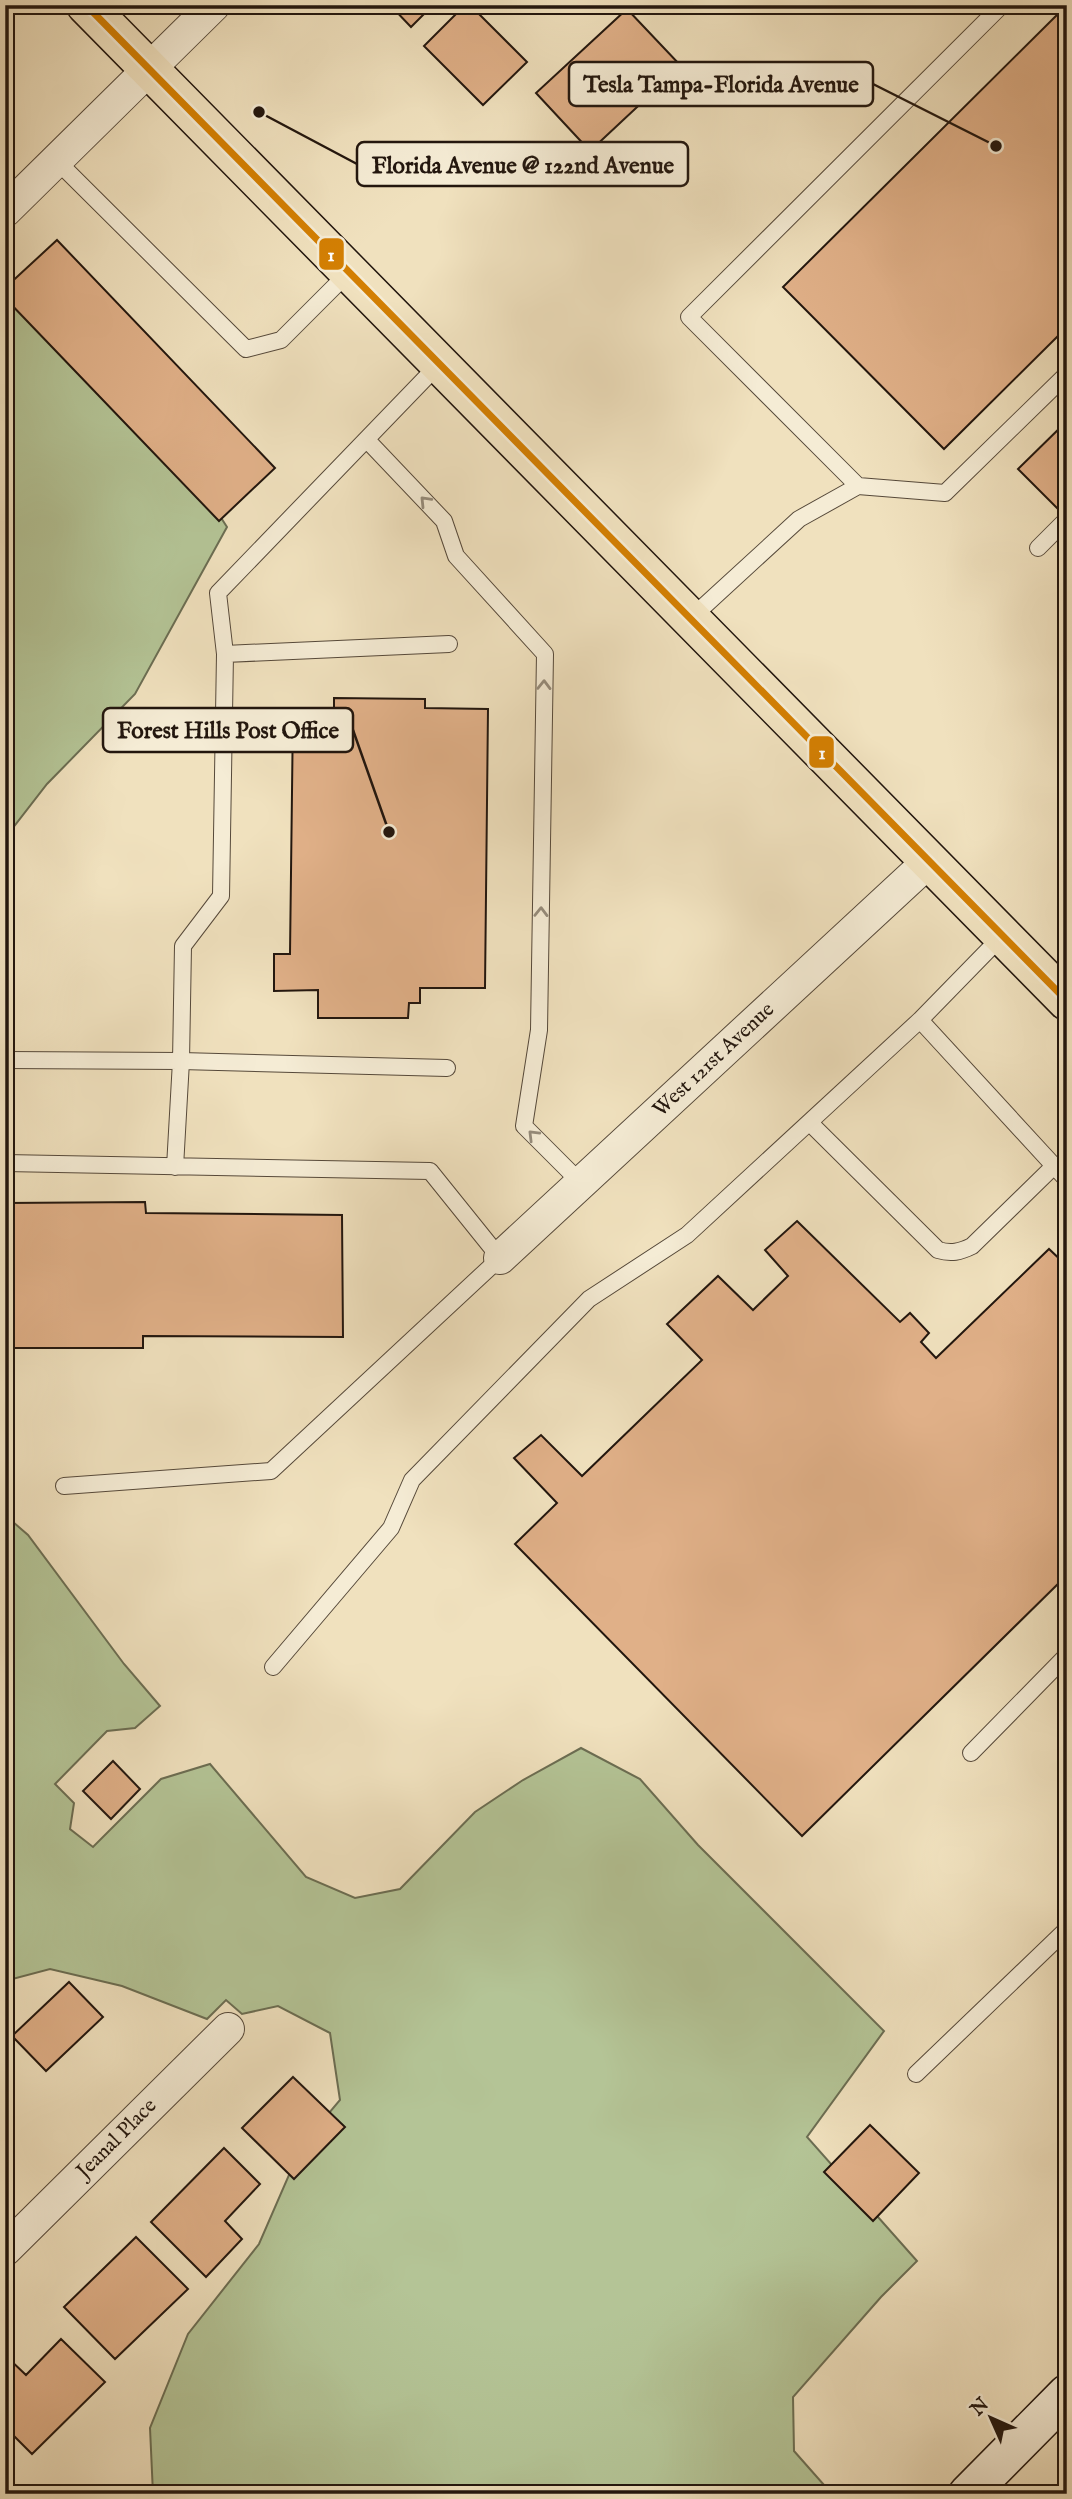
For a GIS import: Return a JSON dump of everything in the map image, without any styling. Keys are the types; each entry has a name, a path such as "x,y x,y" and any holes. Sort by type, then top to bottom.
{"main road":[{"path":"86,5 1067,1001"}],"street":[{"path":"5,211 214,5"},
{"name":"West 121st Avenue","path":"500,1258 929,861"},
{"name":"Jeanal Place","path":"5,2250 228,2029"},
{"path":"968,2494 1067,2394"}],"lane":[{"path":"858,486 690,317 1002,5"},
{"path":"56,160 246,349 281,340 349,272"},
{"path":"175,1167 184,946 222,896 225,654 218,593 439,364"},
{"path":"690,619 799,519 858,486 946,493 1067,374"},
{"path":"366,440 444,521 456,556 545,653 539,1030 524,1126 581,1183"},
{"path":"1038,548 1067,519"},
{"path":"225,654 449,644"},
{"path":"273,1667 391,1528 412,1480 589,1299 687,1235 920,1020 1002,936"},
{"path":"920,1020 1067,1180"},
{"path":"5,1060 181,1061 447,1068"},
{"path":"810,1123 938,1250 947,1252 957,1252 972,1246 1054,1166"},
{"path":"5,1163 430,1171 500,1258 271,1471 64,1486"},
{"path":"971,1753 1067,1655"},
{"path":"916,2074 1067,1929"}],"green space":[{"path":"5,294 167,434 227,527 135,694 47,784 5,838"},
{"path":"5,1515 28,1535 124,1664 160,1706 135,1728 107,1731 55,1784 74,1803 70,1829 93,1847 161,1779 210,1764 306,1877 355,1898 400,1889 475,1812 523,1780 581,1748 640,1779 698,1845 884,2031 807,2137 917,2261 881,2297 793,2397 794,2451 832,2494 153,2494 150,2428 188,2334 259,2244 302,2145 340,2100 330,2033 278,2006 242,2014 226,2000 207,2019 122,1986 50,1969 5,1981"}],"building":[{"path":"390,5 433,5 411,27"},
{"path":"465,5 470,5 527,62 483,105 424,46"},
{"path":"1067,5 1067,327 944,449 783,287"},
{"path":"627,9 681,66 590,151 536,93"},
{"path":"57,240 275,468 219,521 5,298 5,288"},
{"path":"1067,421 1067,518 1018,469"},
{"path":"334,698 425,699 425,708 488,709 485,988 420,988 420,1003 409,1003 408,1018 318,1018 318,990 274,991 274,954 290,954 293,711 334,711"},
{"path":"145,1202 146,1213 342,1215 343,1337 143,1336 143,1348 5,1348 5,1203"},
{"path":"797,1221 900,1322 910,1313 929,1333 921,1342 936,1358 1049,1249 1067,1266 1067,1575 802,1836 515,1544 557,1503 514,1458 541,1435 582,1476 702,1360 667,1324 718,1276 753,1310 788,1276 765,1250"},
{"path":"113,1761 140,1789 111,1819 83,1791"},
{"path":"69,1982 103,2017 46,2071 12,2036"},
{"path":"293,2077 345,2127 294,2179 242,2128"},
{"path":"870,2125 919,2173 873,2221 824,2172"},
{"path":"224,2148 260,2184 225,2221 242,2239 206,2277 151,2222"},
{"path":"136,2237 188,2289 115,2359 64,2307"},
{"path":"61,2339 105,2382 32,2454 5,2427 5,2355 26,2375"}],"transit line":[{"name":"1","path":"86,5 1067,1001"}],"place":[{"name":"Florida Avenue @ 122nd Avenue","path":"259,112"},
{"name":"Tesla Tampa-Florida Avenue","path":"996,146"},
{"name":"Forest Hills Post Office","path":"389,832"}]}
